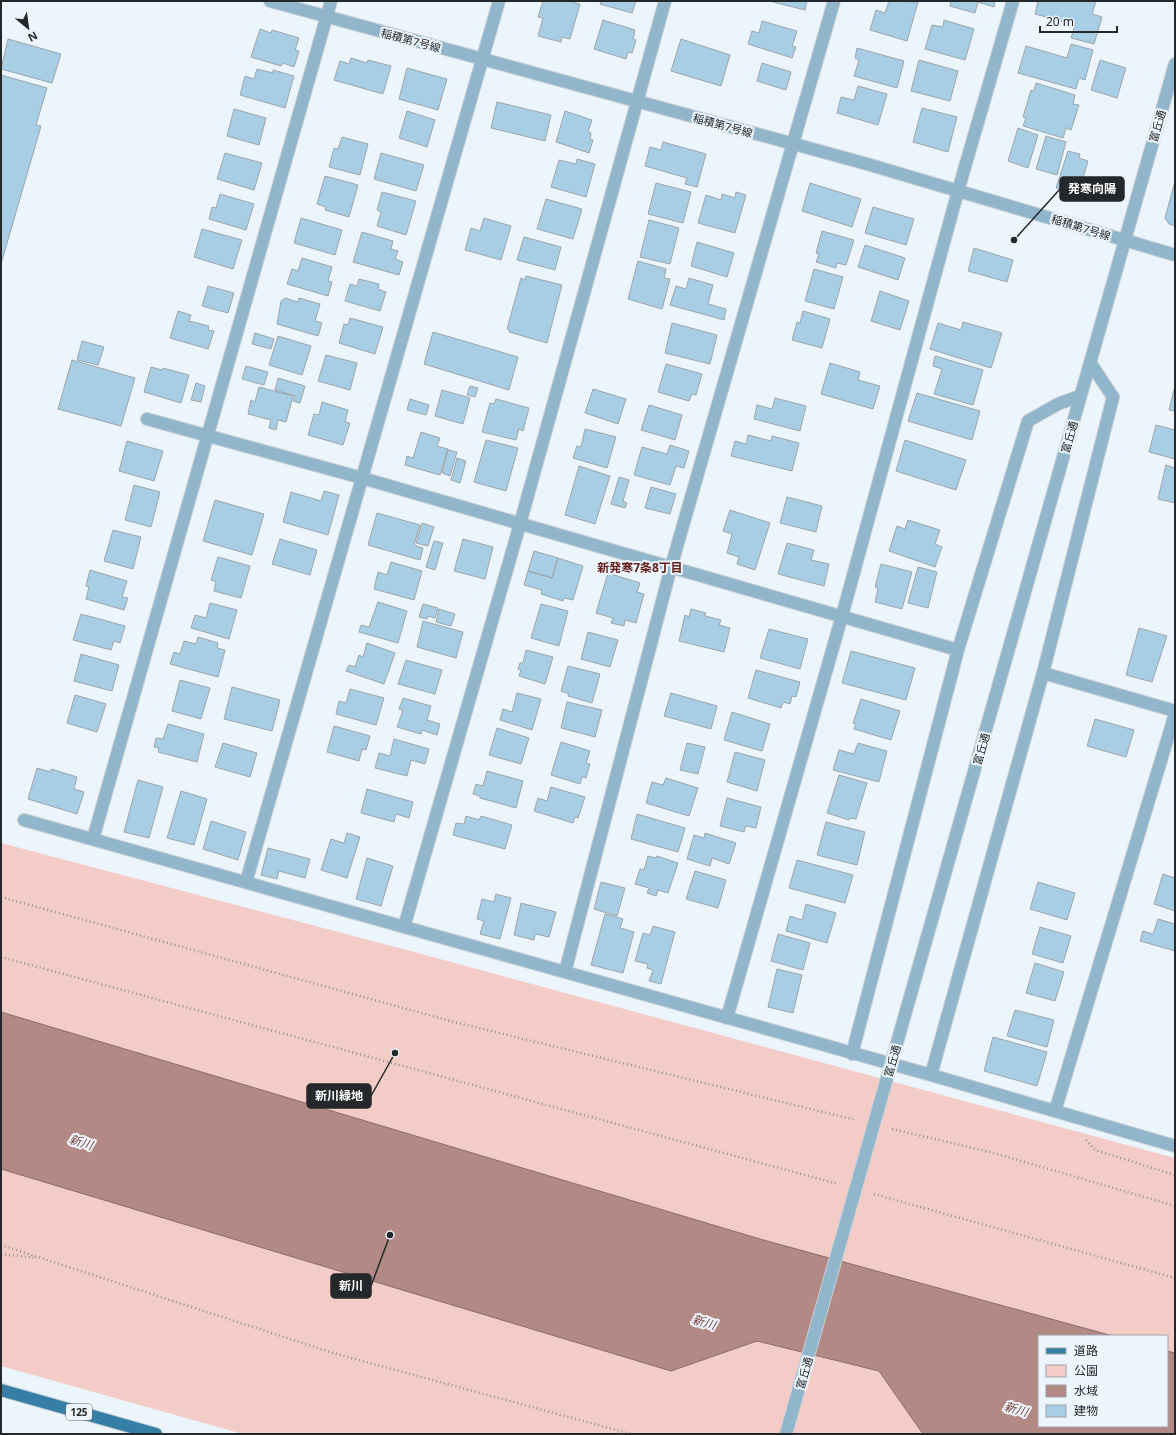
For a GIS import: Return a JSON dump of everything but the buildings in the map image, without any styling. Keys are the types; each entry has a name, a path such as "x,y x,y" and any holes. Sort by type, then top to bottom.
{"main road":[{"name":"125","path":"1,1390 156,1434"}],"street":[{"name":"稲積第7号線","path":"270,1 794,144 1175,255"},
{"path":"93,839 331,1"},
{"path":"246,882 499,1"},
{"path":"404,927 520,524 665,1"},
{"path":"565,972 671,567 834,1"},
{"path":"727,1018 842,616 958,191 1013,1"},
{"name":"富丘通","path":"786,1434 1175,64"},
{"path":"931,1075 1043,672 1113,398 1090,364"},
{"path":"852,1054 958,650 1028,421 1058,404 1080,396"},
{"path":"147,419 362,478 958,650"},
{"path":"1043,672 1175,712 1055,1111"},
{"path":"24,820 931,1075 1175,1146"}],"path":[{"path":"1,897 454,1022 863,1122"},
{"path":"1,957 838,1184"},
{"path":"886,1127 994,1154 1175,1206"},
{"path":"1084,1139 1095,1150 1175,1175"},
{"path":"869,1193 1175,1278"},
{"path":"1,1245 333,1353 631,1434"},
{"path":"1,1254 43,1258"}],"green space":[{"path":"1,843 403,949 1175,1158 1175,1434 243,1434 1,1366"}],"water":[{"path":"1,1012 760,1239 1109,1335 1038,1335 1038,1427 1168,1427 1168,1351 1175,1353 1175,1434 923,1434 879,1371 757,1341 671,1371 1,1169"}],"place":[{"name":"発寒向陽","path":"1014,240"},
{"name":"新川緑地","path":"395,1053"},
{"name":"新川","path":"390,1235"}],"district":[{"name":"新発寒7条8丁目","path":"640,567"}]}
